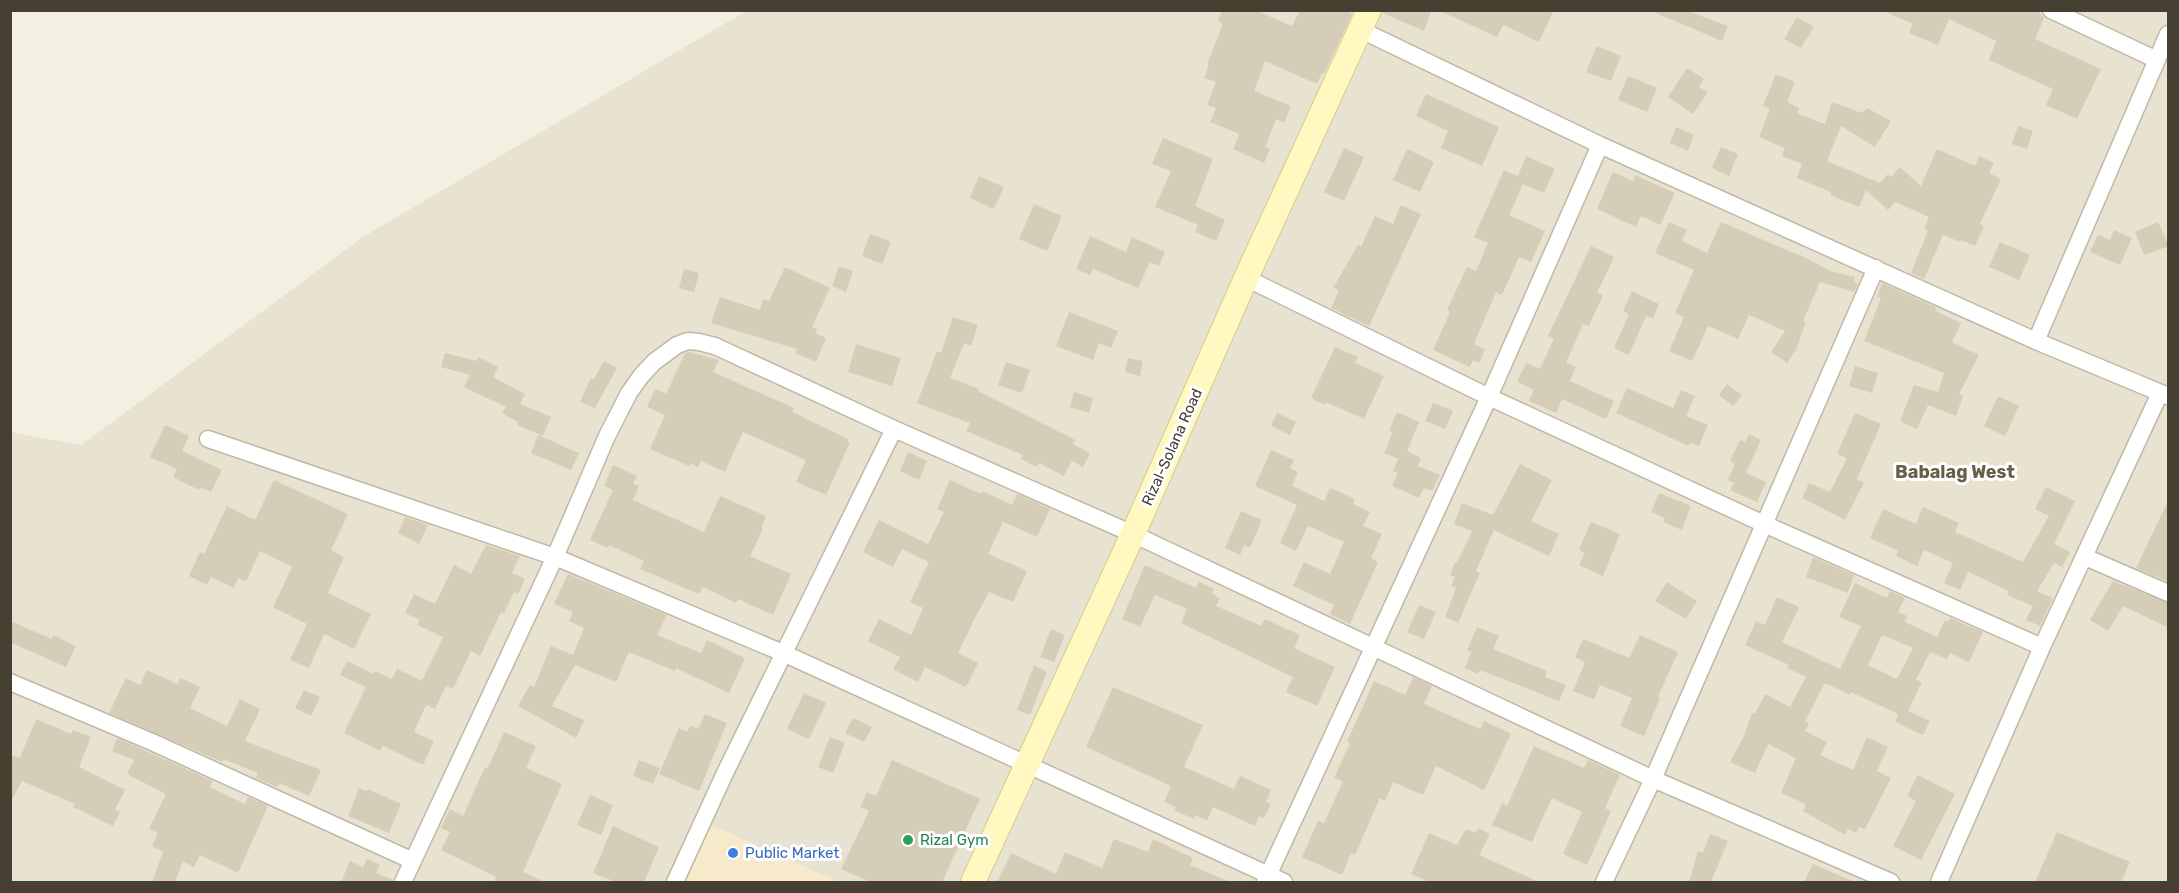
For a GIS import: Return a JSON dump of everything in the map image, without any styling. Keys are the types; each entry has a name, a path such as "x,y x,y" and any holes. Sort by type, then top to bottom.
{"main road":[{"name":"Rizal-Solana Road","path":"973,882 1365,20"}],"street":[{"path":"2051,10 2157,60"},
{"path":"1365,20 1600,145 2036,341 2164,394 2042,647 1938,882"},
{"path":"2036,341 2169,34"},
{"path":"1266,879 1489,397 1600,145"},
{"path":"1604,882 1653,779 1876,268"},
{"path":"1246,278 1489,397 1764,524 2042,647"},
{"path":"408,881 413,861 555,556 607,436 629,393 640,376 654,362 677,345 688,341 715,346 894,429 1133,534 1653,779 1891,882"},
{"path":"675,882 783,653 894,429"},
{"path":"208,439 555,556 783,653 1266,879 1284,882"},
{"path":"2085,557 2169,593"},
{"path":"10,682 152,742 413,861"}],"shaded area":[{"path":"746,11 2168,11 2168,882 11,882 10,432 81,445 363,237"},
{"name":"Public Market","path":"707,823 839,882 681,882"}],"building":[{"path":"1222,10 1255,10 1292,26 1300,10 1344,10 1352,14 1317,84 1265,61 1254,91 1291,106 1284,123 1276,119 1265,147 1270,149 1264,163 1233,149 1239,135 1210,122 1216,108 1207,105 1216,82 1204,78 1209,65 1207,64 1223,24 1218,21"},
{"path":"1383,10 1432,10 1424,31 1383,13"},
{"path":"1438,10 1554,10 1539,42 1503,25 1497,37"},
{"path":"1649,10 1685,10 1728,26 1722,41"},
{"path":"1881,10 2037,10 2044,18 2035,39 2101,69 2077,119 2046,105 2053,89 1989,60 1996,41 1949,19 1938,45 1909,33 1913,24"},
{"path":"1797,17 1814,27 1801,48 1784,39"},
{"path":"1597,46 1621,56 1611,81 1586,72"},
{"path":"1687,68 1704,79 1699,87 1708,92 1693,114 1668,97"},
{"path":"1776,74 1795,82 1787,102 1799,108 1797,113 1825,124 1832,102 1862,113 1867,108 1891,121 1875,147 1841,126 1827,161 1880,183 1888,174 1891,177 1900,167 1921,186 1937,149 1975,166 1979,156 1994,163 1989,173 2001,179 1980,224 1984,226 1975,246 1943,235 1924,279 1911,273 1928,231 1924,229 1929,217 1895,202 1888,210 1866,190 1859,207 1797,178 1802,164 1782,156 1785,148 1759,137 1770,109 1763,106"},
{"path":"1628,76 1657,88 1647,112 1618,100"},
{"path":"1426,94 1499,127 1482,166 1441,148 1448,131 1416,116"},
{"path":"2018,126 2033,131 2027,149 2012,144"},
{"path":"1676,127 1694,135 1688,151 1670,143"},
{"path":"1163,138 1213,159 1195,206 1225,220 1216,241 1195,232 1198,225 1155,207 1171,171 1152,164"},
{"path":"1721,147 1738,154 1729,176 1712,168"},
{"path":"1344,148 1364,157 1344,201 1324,192"},
{"path":"1407,149 1434,162 1420,192 1393,180"},
{"path":"1526,156 1555,169 1544,193 1523,184 1509,215 1545,231 1531,262 1519,257 1502,295 1496,292 1474,344 1485,349 1479,363 1473,360 1470,367 1433,350 1450,312 1447,310 1467,267 1476,271 1488,243 1474,237 1504,170 1518,176"},
{"path":"1613,172 1633,181 1635,175 1675,193 1660,225 1641,216 1636,227 1597,209"},
{"path":"979,176 1004,187 994,209 970,198"},
{"path":"1034,204 1062,216 1047,251 1019,239"},
{"path":"1401,205 1421,214 1369,326 1331,308 1339,290 1333,288 1358,245 1361,247 1375,216 1393,224"},
{"path":"1669,222 1687,230 1682,241 1707,253 1721,222 1808,259 1830,271 1855,277 1854,282 1858,284 1854,292 1820,282 1803,321 1806,322 1796,350 1787,363 1771,352 1785,331 1749,315 1738,339 1708,326 1692,361 1669,351 1684,317 1675,313 1694,270 1655,253"},
{"path":"2158,222 2169,246 2144,255 2135,232"},
{"path":"2114,230 2132,238 2120,265 2090,252 2098,235 2110,240"},
{"path":"870,234 891,242 882,264 862,256"},
{"path":"1090,236 1126,252 1132,237 1165,252 1159,266 1150,262 1138,288 1093,269 1090,275 1076,269"},
{"path":"2000,242 2030,255 2019,280 1989,267"},
{"path":"1591,246 1614,257 1597,293 1603,295 1589,326 1583,324 1566,363 1576,367 1570,381 1614,401 1606,419 1562,399 1556,413 1529,401 1534,390 1517,382 1526,363 1540,369 1554,338 1548,336"},
{"path":"839,266 853,271 846,292 832,286"},
{"path":"785,267 830,288 812,327 817,329 815,333 826,338 816,362 796,353 797,349 711,323 720,297 760,310 763,299 769,301"},
{"path":"684,269 699,273 694,292 679,288"},
{"path":"1882,283 1937,308 1935,311 1961,323 1952,342 1979,355 1959,394 1963,396 1956,416 1928,405 1917,429 1900,421 1914,385 1938,392 1944,373 1864,341 1881,298 1877,297"},
{"path":"1632,291 1659,304 1653,319 1646,316 1629,355 1614,348 1629,314 1623,311"},
{"path":"1069,312 1118,331 1111,348 1099,343 1093,360 1056,346"},
{"path":"953,317 978,325 971,346 964,343 950,378 979,389 978,391 1075,440 1073,444 1090,453 1083,467 1072,461 1064,476 1039,463 1037,467 1021,459 1023,455 966,431 970,423 917,403 937,351 941,353"},
{"path":"856,344 901,358 892,386 848,372"},
{"path":"1335,347 1358,357 1355,363 1384,376 1364,419 1326,402 1325,405 1311,398"},
{"path":"445,353 477,361 478,357 498,367 493,377 525,394 520,404 551,417 543,436 517,425 518,422 502,413 506,407 464,387 470,375 441,367"},
{"path":"685,353 719,360 713,372 794,408 792,412 848,439 847,441 850,442 826,495 796,482 806,460 743,432 725,472 701,461 698,467 690,463 689,466 650,449 665,415 647,407 655,389 666,394"},
{"path":"1128,358 1143,361 1140,376 1125,372"},
{"path":"604,361 617,368 595,408 580,402 591,378 594,379"},
{"path":"1006,362 1030,370 1022,393 998,385"},
{"path":"1855,366 1878,373 1872,393 1849,386"},
{"path":"1727,384 1742,395 1733,406 1719,395"},
{"path":"1627,388 1673,408 1681,390 1695,396 1686,416 1708,425 1699,446 1690,443 1689,446 1616,413"},
{"path":"1074,392 1093,398 1089,413 1070,407"},
{"path":"1998,396 2019,406 2005,436 1984,426"},
{"path":"1433,403 1453,411 1445,429 1425,421"},
{"path":"1397,412 1419,422 1407,451 1421,458 1418,466 1440,475 1432,491 1424,488 1419,498 1392,486 1398,473 1393,471 1398,459 1384,453 1393,432 1389,431"},
{"path":"1277,413 1296,422 1290,435 1271,426"},
{"path":"1855,413 1881,424 1857,479 1864,483 1845,520 1802,498 1809,483 1830,492 1847,458 1837,454"},
{"path":"165,425 189,436 182,451 222,470 211,492 201,487 199,490 173,477 177,469 150,457"},
{"path":"1749,434 1761,440 1746,473 1766,482 1757,502 1730,490 1734,483 1728,480 1735,464 1730,461 1740,440 1745,442"},
{"path":"538,435 579,453 571,470 531,453"},
{"path":"1271,450 1294,460 1290,468 1298,472 1292,486 1324,501 1330,488 1355,499 1353,504 1370,512 1363,526 1382,534 1371,558 1378,562 1350,624 1330,614 1334,605 1293,586 1304,562 1330,574 1344,542 1308,526 1296,551 1280,543 1297,505 1255,486"},
{"path":"908,452 927,461 919,480 900,471"},
{"path":"1520,464 1552,480 1531,521 1559,534 1549,556 1494,530 1476,571 1480,573 1458,623 1445,617 1456,588 1451,586 1455,577 1450,575 1472,531 1454,524 1462,503 1493,515"},
{"path":"613,465 637,476 633,484 639,486 633,500 704,532 720,496 766,516 761,528 763,529 750,556 791,574 773,615 738,599 736,603 703,587 699,594 640,569 644,561 609,545 608,548 590,540 613,490 604,486"},
{"path":"274,480 348,514 331,550 344,557 328,593 371,614 354,649 324,634 309,668 290,660 307,624 273,607 292,567 260,551 246,582 238,578 234,588 211,577 207,585 189,576 200,552 204,554 227,506 255,520"},
{"path":"950,480 1012,505 1017,494 1050,509 1037,537 1003,522 988,554 1027,571 1013,602 989,592 974,620 958,653 978,663 966,687 925,667 918,682 893,669 900,657 868,641 879,619 911,635 923,608 910,602 929,562 902,549 893,567 863,552 879,520 928,544 944,512 937,509"},
{"path":"2046,487 2075,501 2054,544 2070,552 2062,567 2054,563 2037,591 2053,598 2040,626 2026,620 2033,606 2007,595 2009,591 1968,572 1960,590 1944,583 1953,563 1924,550 1917,566 1896,556 1898,551 1870,538 1883,509 1916,524 1923,507 1959,523 1955,532 2023,562 2049,516 2035,509"},
{"path":"1659,493 1691,506 1682,530 1663,522 1665,518 1651,512"},
{"path":"2169,499 2169,582 2136,568"},
{"path":"1241,511 1262,520 1250,548 1244,545 1240,555 1225,548"},
{"path":"405,517 428,525 419,544 398,533"},
{"path":"1591,522 1620,534 1603,576 1579,565 1585,553 1579,550"},
{"path":"486,545 520,556 512,573 525,579 518,594 514,592 504,613 501,612 480,656 471,651 453,689 446,686 435,709 426,705 414,732 434,741 423,765 383,746 380,751 344,733 366,687 340,675 347,661 374,674 375,671 392,679 397,669 422,681 443,637 417,625 420,620 405,613 414,594 435,604 454,565 471,574"},
{"path":"1813,557 1854,575 1848,593 1806,577"},
{"path":"1145,565 1196,588 1199,582 1214,589 1212,594 1220,598 1216,606 1261,626 1265,619 1300,635 1294,648 1335,667 1317,706 1286,692 1293,677 1181,623 1187,609 1155,595 1140,627 1122,619"},
{"path":"568,574 667,615 657,635 701,653 707,640 745,658 729,693 676,668 675,671 629,652 616,682 575,665 552,706 584,720 576,738 518,706 530,685 534,687 551,646 573,655 584,628 569,621 573,612 554,604"},
{"path":"2113,581 2169,603 2169,628 2123,606 2108,631 2090,620"},
{"path":"1667,582 1697,601 1686,619 1655,601"},
{"path":"1855,583 1887,598 1890,591 1905,598 1898,612 1907,616 1905,622 1937,637 1945,620 1948,622 1950,618 1983,632 1969,662 1950,653 1947,659 1930,652 1916,680 1922,682 1908,711 1930,721 1923,735 1895,722 1898,714 1851,692 1850,695 1825,683 1805,721 1809,723 1805,731 1827,742 1820,755 1853,770 1867,737 1888,747 1877,771 1891,778 1865,829 1859,827 1856,833 1848,829 1845,835 1803,811 1806,804 1781,793 1796,758 1768,744 1755,773 1730,762 1744,736 1752,713 1755,714 1765,694 1790,707 1806,677 1787,668 1789,665 1745,645 1756,621 1765,625 1777,597 1799,607 1782,642 1840,669 1861,626 1839,617","holes":["1882,635 1913,648 1897,679 1868,665"]},
{"path":"1419,605 1436,612 1424,639 1407,632"},
{"path":"10,621 52,639 53,635 76,646 66,667 10,642"},
{"path":"1477,627 1499,636 1493,649 1547,671 1545,677 1566,685 1559,701 1480,670 1478,674 1465,668 1471,652 1467,650"},
{"path":"1051,629 1065,635 1054,662 1040,657"},
{"path":"1640,635 1678,652 1644,736 1620,726 1632,698 1600,685 1594,699 1573,691 1585,662 1575,657 1583,639 1629,658"},
{"path":"1034,665 1047,672 1030,715 1017,710"},
{"path":"147,670 177,684 180,678 200,687 190,708 227,726 240,699 260,709 245,741 321,770 309,796 279,783 277,787 256,778 258,773 223,759 222,762 109,713 126,678 140,685"},
{"path":"1413,677 1432,686 1424,704 1480,729 1484,721 1510,733 1484,790 1436,766 1423,795 1393,782 1385,801 1380,798 1355,855 1351,853 1342,875 1302,857 1318,821 1324,823 1343,781 1334,778 1374,681 1405,695"},
{"path":"1113,687 1203,725 1184,767 1234,789 1240,776 1271,790 1266,802 1271,804 1264,818 1259,816 1255,826 1213,807 1207,821 1195,815 1194,819 1174,810 1176,807 1164,802 1171,786 1086,747"},
{"path":"304,690 320,697 311,716 295,708"},
{"path":"804,693 826,703 809,739 787,729"},
{"path":"705,714 727,723 699,791 659,774 679,728 687,732 690,726 698,729"},
{"path":"853,718 872,727 864,742 845,733"},
{"path":"36,719 71,734 73,730 91,737 79,767 125,790 115,810 120,812 113,826 73,807 75,804 22,781 10,803 10,755 20,758"},
{"path":"504,732 536,746 526,768 562,784 523,872 545,882 494,882 496,877 441,850 450,832 441,828 450,809 463,816"},
{"path":"830,737 845,743 833,773 818,767"},
{"path":"117,738 213,781 210,787 245,804 248,797 268,806 238,873 200,855 194,867 183,861 175,882 152,882 163,852 152,846 158,833 149,829 166,794 127,774 134,760 112,751"},
{"path":"1534,746 1584,768 1588,760 1620,775 1605,808 1611,811 1587,865 1563,854 1582,812 1552,798 1532,842 1492,825 1502,803 1507,806"},
{"path":"639,760 660,768 653,784 633,776"},
{"name":"Rizal Gym","path":"892,760 980,799 942,882 870,882 841,869 869,811 860,807 867,792 876,796"},
{"path":"1918,775 1955,794 1921,860 1893,846 1916,801 1907,796"},
{"path":"359,788 366,791 368,789 401,804 389,833 348,816"},
{"path":"590,795 613,805 601,835 577,825"},
{"path":"613,826 659,847 644,882 616,882 593,873"},
{"path":"1478,828 1490,834 1479,855 1539,882 1429,882 1411,874 1429,833 1457,845 1466,829 1475,833"},
{"path":"2057,832 2130,862 2121,882 2035,882"},
{"path":"1710,834 1728,841 1711,882 1689,882 1698,851 1703,853"},
{"path":"1114,839 1148,852 1153,839 1193,858 1190,865 1230,882 997,882 1011,853 1056,874 1065,852 1102,868"},
{"path":"367,859 380,865 376,873 393,882 341,882 350,861 363,867"},
{"path":"1813,864 1855,882 1804,882"}],"place":[{"name":"Rizal Gym","path":"908,840"},
{"name":"Public Market","path":"733,853"}],"district":[{"name":"Babalag West","path":"1955,472"}]}
